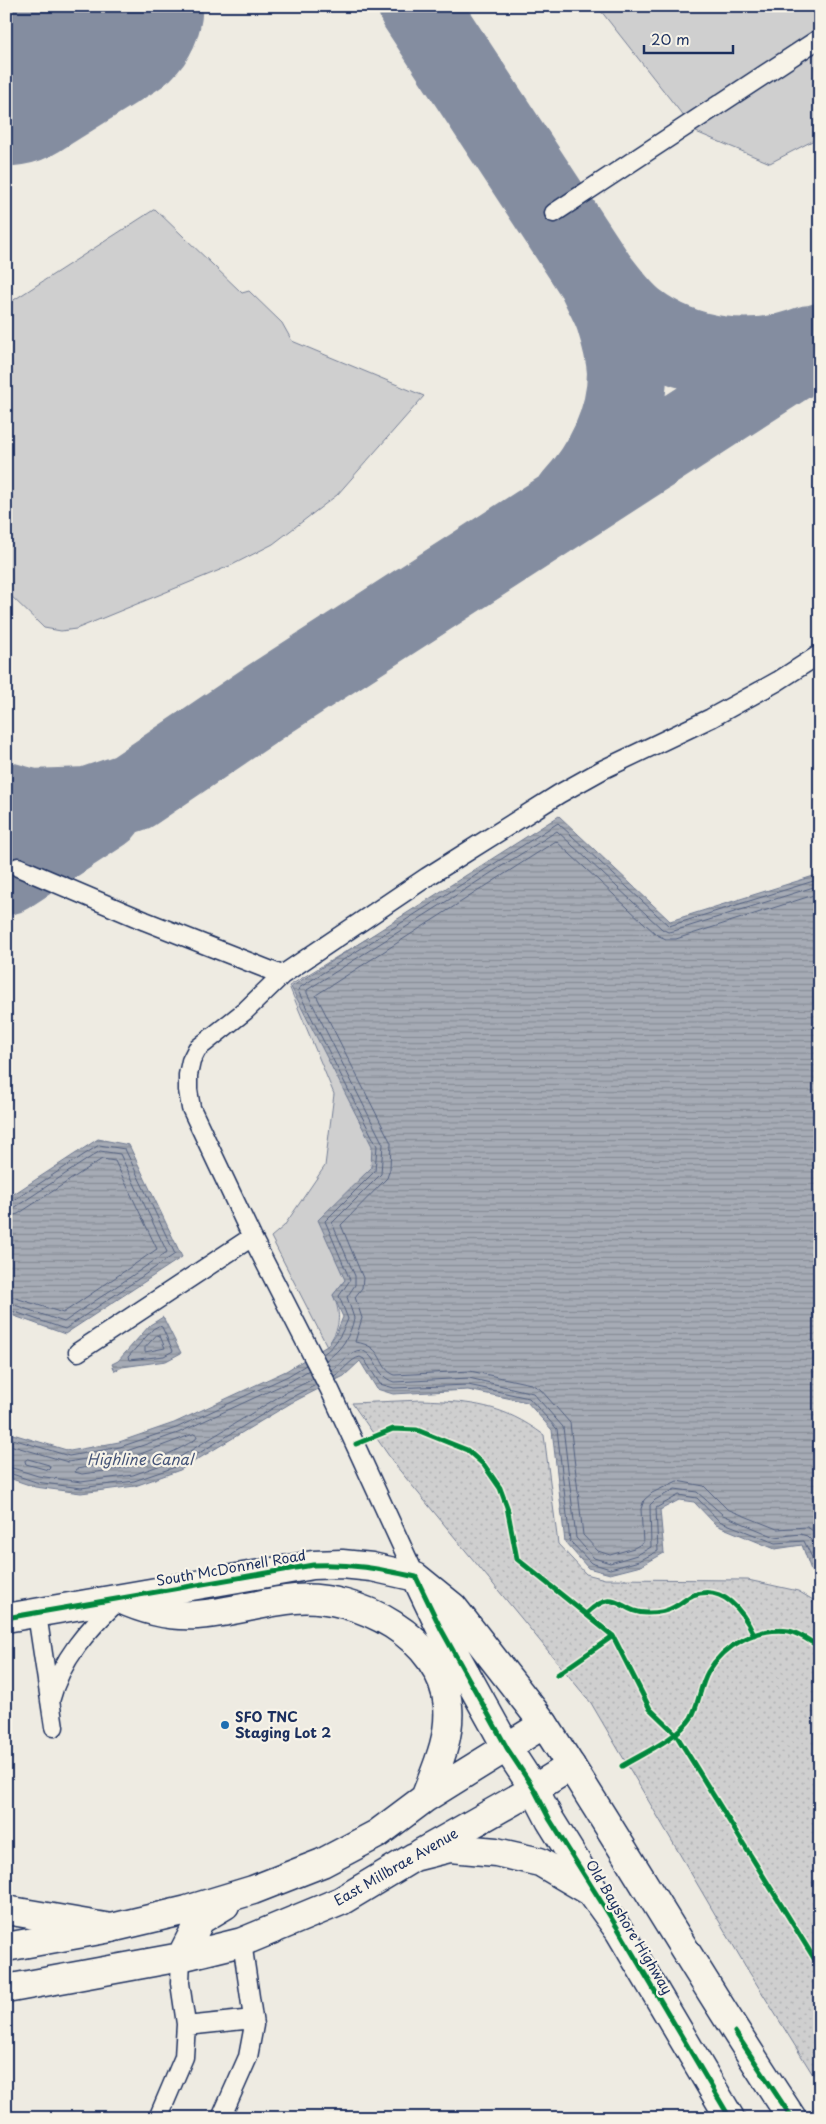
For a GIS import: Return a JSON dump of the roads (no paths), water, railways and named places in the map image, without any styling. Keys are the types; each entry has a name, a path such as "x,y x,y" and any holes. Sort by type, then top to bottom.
{"main road":[{"name":"South McDonnell Road","path":"6,1618 313,1565 342,1564 372,1567 416,1577 453,1607 544,1724"},
{"path":"416,1577 441,1629 507,1748"},
{"path":"120,1599 140,1608 158,1613 198,1616 296,1599 322,1601 362,1608 392,1622 423,1650 443,1682 448,1707 446,1736 425,1798"},
{"path":"6,1947 111,1928 187,1910 253,1890 322,1863 377,1834 425,1798 544,1724 735,2032 792,2118"},
{"name":"Old Bayshore Highway","path":"507,1748 534,1789 550,1820 620,1932 730,2118"},
{"name":"East Millbrae Avenue","path":"6,1989 181,1957 242,1942 340,1901 571,1766"},
{"path":"414,1857 450,1848 496,1852 540,1862 592,1892 620,1932"},
{"path":"181,1957 200,1920 253,1890"},
{"path":"6,1910 111,1928"}],"lane":[{"path":"554,213 820,38"},
{"path":"416,1577 330,1390 252,1236 192,1108 188,1090 188,1074 191,1061 197,1049 245,1011 282,975 427,877 559,794 602,770 711,718 778,681 820,654"},
{"path":"18,867 145,921 282,975"},
{"path":"78,1352 252,1236"},
{"path":"50,1701 55,1682 74,1649 86,1632 120,1599"},
{"path":"37,1614 54,1726"},
{"path":"221,2118 248,2057 254,2025 242,1942"},
{"path":"158,2118 184,2057 186,2026 180,1983 181,1957"},
{"path":"186,2026 253,2019"}],"water":[{"name":"Highline Canal","path":"559,816 670,921 820,874 820,1581 812,1573 802,1545 775,1549 716,1525 694,1502 679,1500 660,1510 664,1553 641,1566 610,1574 588,1568 565,1542 552,1430 527,1402 468,1390 393,1394 377,1389 360,1361 344,1376 291,1403 180,1470 135,1486 81,1493 35,1487 6,1477 6,1432 70,1451 119,1442 174,1423 286,1371 327,1346 336,1334 343,1317 333,1295 345,1280 318,1220 371,1168 372,1146 291,987"},
{"path":"98,1139 129,1145 182,1257 65,1334 6,1313 6,1199"},
{"path":"163,1317 181,1353 166,1361 122,1367 115,1371 112,1364 118,1361 150,1325"}],"place":[{"name":"SFO TNC Staging Lot 2","path":"225,1725"}]}
